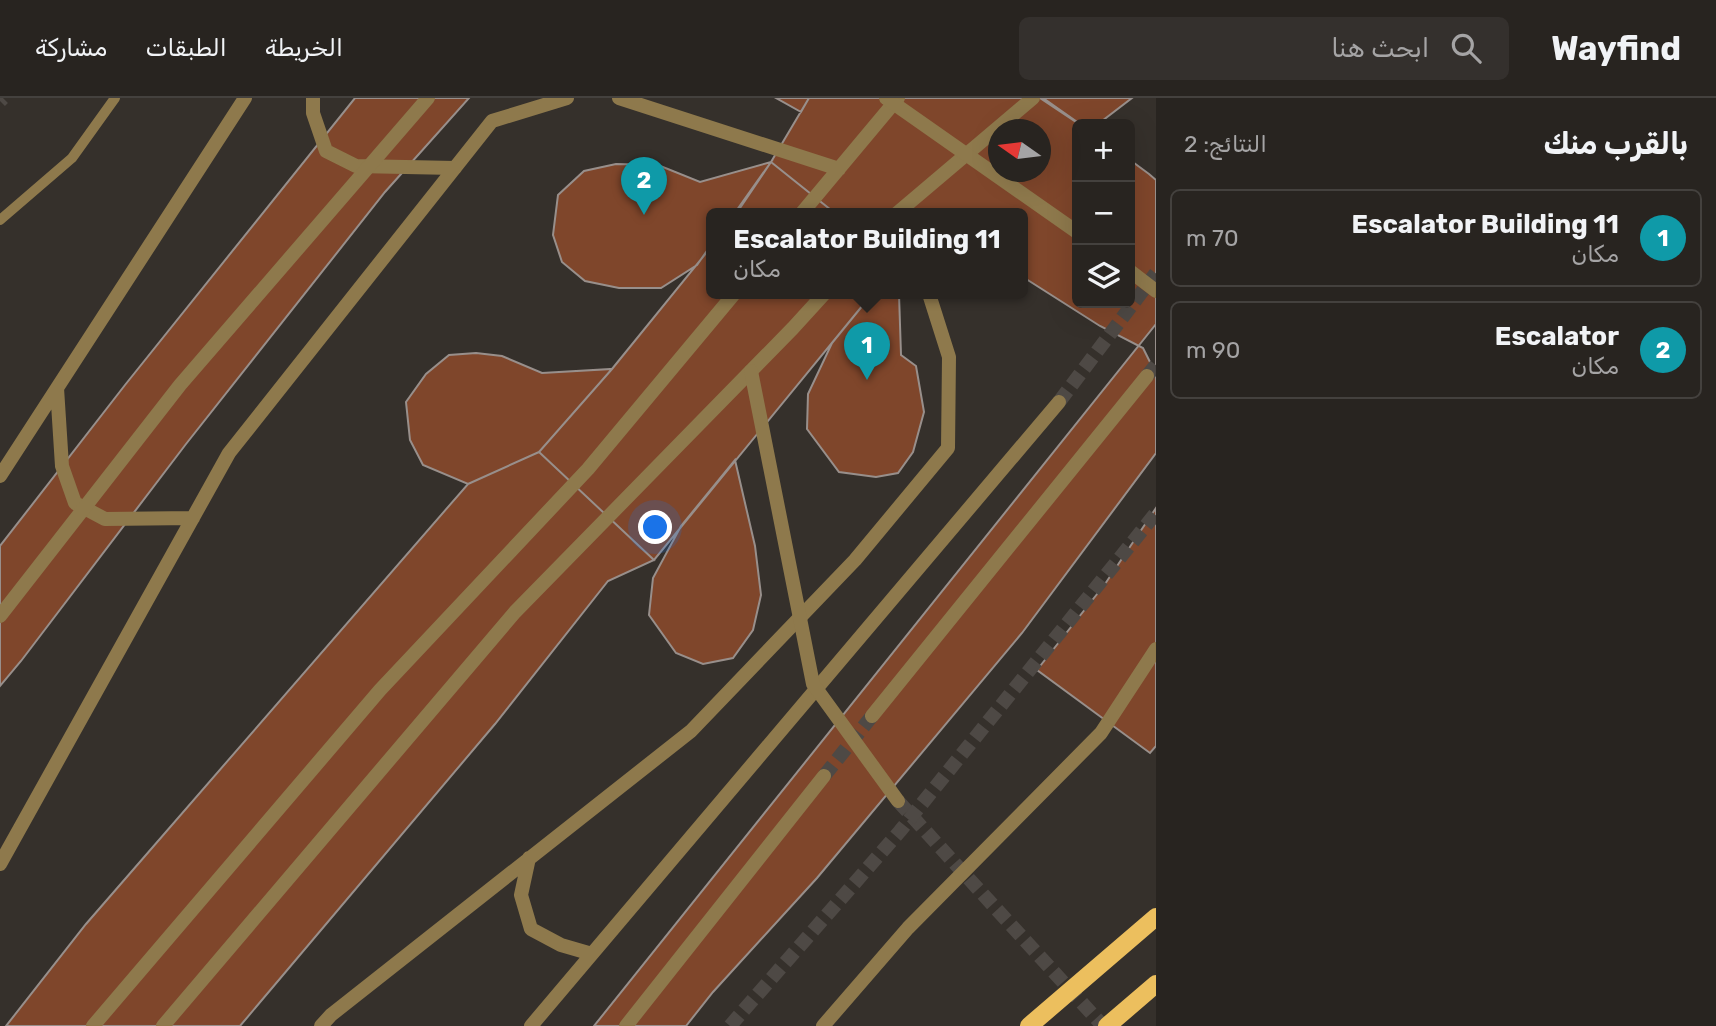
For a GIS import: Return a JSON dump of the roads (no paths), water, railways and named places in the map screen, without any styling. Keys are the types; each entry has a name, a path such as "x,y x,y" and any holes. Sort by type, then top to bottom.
{"main road":[{"path":"1029,1026 1156,917"},
{"path":"1107,1026 1156,984"}],"street":[{"path":"0,476 245,98"},
{"path":"313,98 313,113 326,151 356,166 455,168"},
{"path":"0,616 180,385 428,98"},
{"path":"0,864 229,453 492,121 568,98"},
{"path":"619,98 839,169"},
{"path":"886,98 1072,228"},
{"path":"806,208 898,98"},
{"path":"906,208 1033,98"},
{"path":"1135,275 1156,291"},
{"path":"93,1026 380,690 588,468 730,299"},
{"path":"163,1026 515,612 819,299"},
{"path":"321,1026 331,1015 691,731 855,560 948,448 949,357 931,299"},
{"path":"751,370 813,684 898,801"},
{"path":"872,716 1147,376"},
{"path":"57,388 62,466 75,503 105,519 193,518"},
{"path":"531,1026 1059,402"},
{"path":"823,1026 908,928 1101,733 1156,649"},
{"path":"626,1026 824,776"},
{"path":"529,858 521,895 531,929 561,945 592,954"}],"lane":[{"path":"0,220 72,158 115,98"}],"tunnel":[{"path":"0,101 3,98"},
{"path":"1059,402 1156,273"},
{"path":"1147,376 1156,365"},
{"path":"730,1026 900,831 1156,513"},
{"path":"824,776 872,716"},
{"path":"898,801 1103,1026"}],"place":[{"name":"Escalator","path":"644,215"},
{"name":"Escalator Building 11","path":"867,380"}]}
